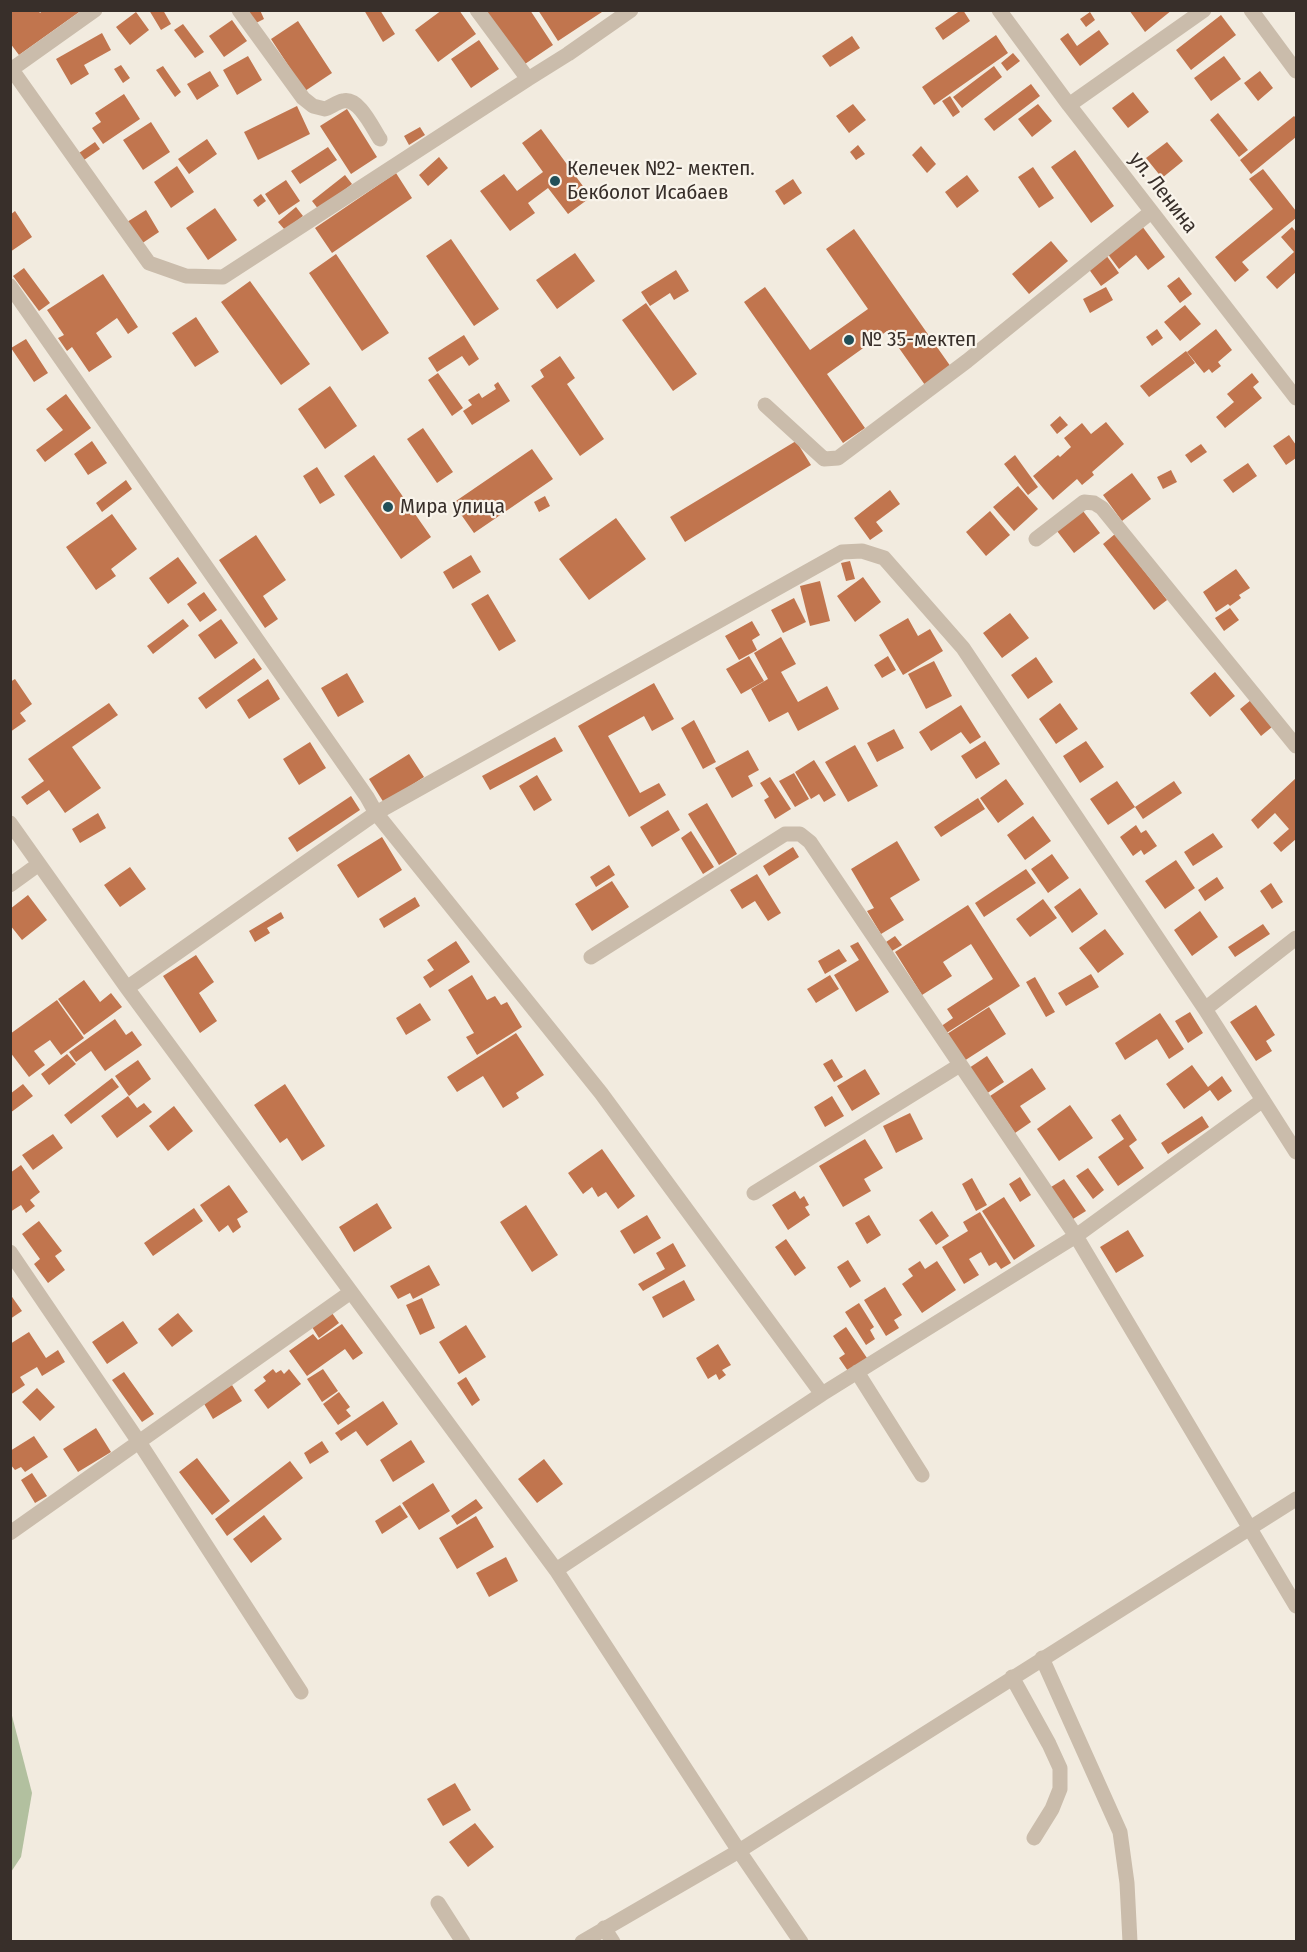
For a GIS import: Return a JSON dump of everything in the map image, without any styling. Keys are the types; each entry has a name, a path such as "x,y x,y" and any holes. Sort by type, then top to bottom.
{"street":[{"path":"95,10 11,68 149,263 186,276 223,278 568,54 631,10"},
{"path":"239,10 303,98 313,106 325,109 344,101 352,101 358,105 380,139"},
{"path":"477,10 528,79"},
{"name":"ул. Ленина","path":"999,10 1069,105 1296,398"},
{"path":"1069,105 1204,10"},
{"path":"1251,10 1296,71"},
{"path":"765,405 824,459 838,458 967,361 1151,212"},
{"path":"10,286 368,797 376,813 601,1093 822,1394"},
{"path":"1036,539 1084,502 1094,503 1102,508 1296,746"},
{"path":"127,988 376,813 842,552 862,551 884,558 963,648 1205,1009 1296,1152"},
{"path":"10,823 127,988 556,1570 738,1851 801,1941"},
{"path":"591,957 785,834 800,834 810,842 1076,1236 1296,1606"},
{"path":"10,885 39,864"},
{"path":"1205,1009 1296,938"},
{"path":"754,1193 960,1065"},
{"path":"556,1570 822,1394 1076,1236 1263,1100"},
{"path":"10,1252 139,1442 301,1692"},
{"path":"10,1533 351,1292"},
{"path":"857,1372 922,1475"},
{"path":"582,1941 738,1851 1296,1499"},
{"path":"1042,1658 1120,1833 1127,1883 1130,1941"},
{"path":"1012,1677 1060,1768 1060,1790 1034,1838"},
{"path":"438,1903 463,1941"},
{"path":"604,1928 613,1941"}],"green space":[{"path":"11,1712 32,1793 21,1857 11,1872"}],"building":[{"path":"10,10 38,10 40,13 43,10 82,10 19,55 10,43"},
{"path":"149,10 163,10 171,24 161,30"},
{"path":"246,10 260,10 264,19 254,24"},
{"path":"364,10 380,10 395,34 383,42"},
{"path":"442,10 459,10 476,34 438,62 415,30"},
{"path":"485,10 530,10 553,45 522,66"},
{"path":"538,10 605,10 558,41"},
{"path":"961,10 970,21 943,40 935,28"},
{"path":"1129,10 1172,10 1145,32"},
{"path":"136,12 149,30 130,45 116,27"},
{"path":"1090,12 1095,20 1086,27 1080,19"},
{"path":"1221,15 1236,35 1191,70 1176,50"},
{"path":"232,20 247,41 224,57 209,36"},
{"path":"298,21 332,73 305,91 271,39"},
{"path":"183,24 204,52 195,58 174,30"},
{"path":"1099,30 1109,44 1080,66 1060,39 1068,33 1077,46"},
{"path":"102,33 111,50 84,65 89,74 71,85 56,59"},
{"path":"996,35 1008,53 934,105 922,87"},
{"path":"852,36 860,48 830,67 822,56"},
{"path":"479,40 499,69 471,88 451,59"},
{"path":"1013,53 1020,61 1007,71 1001,63"},
{"path":"248,56 262,80 237,95 223,70"},
{"path":"1224,56 1241,79 1211,101 1194,78"},
{"path":"121,65 130,78 123,83 114,69"},
{"path":"163,66 181,92 175,97 156,70"},
{"path":"994,66 1002,77 962,108 953,97"},
{"path":"210,71 219,86 197,100 187,84"},
{"path":"1260,71 1273,88 1258,101 1244,83"},
{"path":"1031,84 1040,96 994,131 984,119"},
{"path":"1133,92 1149,112 1128,128 1112,108"},
{"path":"124,94 140,119 103,144 92,128 101,122 95,113"},
{"path":"950,96 960,112 953,117 942,101"},
{"path":"853,104 866,120 849,133 836,116"},
{"path":"1038,104 1052,121 1032,137 1018,119"},
{"path":"297,106 310,134 258,160 244,132"},
{"path":"347,109 377,157 351,174 320,126"},
{"path":"1218,113 1248,150 1239,157 1210,120"},
{"path":"1294,116 1296,118 1296,137 1251,174 1240,160"},
{"path":"151,122 170,152 143,170 123,140"},
{"path":"420,127 425,135 409,145 404,136"},
{"name":"Келечек №2- мектеп. Бекболот Исабаев","path":"541,129 591,197 568,214 548,188 528,203 535,213 510,231 480,191 504,174 517,191 543,172 522,143"},
{"path":"207,139 217,154 189,174 178,159"},
{"path":"95,142 100,149 84,160 79,153"},
{"path":"1167,142 1183,161 1162,178 1146,158"},
{"path":"858,145 865,154 856,160 850,152"},
{"path":"921,146 936,164 927,173 912,155"},
{"path":"328,147 337,160 300,184 291,171"},
{"path":"1075,150 1114,206 1091,223 1051,167"},
{"path":"439,157 448,168 428,186 419,175"},
{"path":"177,166 194,192 171,208 154,182"},
{"path":"1033,167 1054,198 1039,208 1018,177"},
{"path":"1263,169 1296,211 1296,218 1242,262 1249,270 1235,282 1215,257 1273,209 1249,179"},
{"path":"396,173 412,198 332,253 315,228"},
{"path":"345,175 352,184 319,210 312,201"},
{"path":"967,175 979,191 957,208 945,192"},
{"path":"793,179 802,193 784,205 775,191"},
{"path":"286,180 300,201 279,215 265,194"},
{"path":"261,194 266,201 258,207 253,200"},
{"path":"296,207 303,216 285,230 278,222"},
{"path":"215,208 237,240 208,260 186,228"},
{"path":"146,210 159,232 141,244 127,222"},
{"path":"15,211 32,237 10,252 10,215"},
{"path":"1142,226 1165,257 1148,270 1136,255 1119,269 1107,253"},
{"path":"1292,227 1296,232 1296,272 1277,289 1266,277 1294,252 1281,237"},
{"name":"№ 35-мектеп","path":"854,229 951,367 925,385 887,331 827,374 865,428 843,443 744,302 765,287 810,350 868,309 826,249"},
{"path":"451,239 499,309 474,326 426,256"},
{"path":"1051,241 1068,261 1029,294 1012,274"},
{"path":"575,253 595,281 557,309 536,280"},
{"path":"336,254 389,333 362,351 309,273"},
{"path":"1106,255 1119,273 1101,286 1088,268"},
{"path":"24,268 50,303 39,311 13,276"},
{"path":"676,270 689,291 674,300 670,293 650,306 641,292"},
{"path":"103,274 138,327 128,334 117,318 96,333 112,357 89,372 72,347 67,351 58,338 64,335 47,310"},
{"path":"1179,277 1192,294 1180,303 1167,286"},
{"path":"250,281 310,364 281,385 221,302"},
{"path":"1106,287 1113,300 1090,313 1083,299"},
{"path":"646,303 697,374 673,391 622,320"},
{"path":"1185,305 1201,324 1180,341 1164,322"},
{"path":"196,317 219,352 195,367 172,333"},
{"path":"1157,329 1163,338 1152,346 1146,337"},
{"path":"1216,329 1232,350 1218,362 1221,366 1212,373 1209,369 1204,373 1187,352"},
{"path":"464,335 479,359 469,366 462,356 437,372 428,358"},
{"path":"26,339 48,373 34,382 11,348"},
{"path":"1186,351 1195,363 1149,397 1140,386"},
{"path":"560,356 575,378 567,384 604,439 580,456 531,386 544,377 540,370"},
{"path":"438,373 463,408 452,416 428,380"},
{"path":"1252,373 1259,382 1253,387 1262,398 1225,428 1216,417 1234,402 1227,394"},
{"path":"498,382 510,401 472,425 463,411 472,405 468,400 479,393 482,398 496,389 494,385"},
{"path":"330,386 357,426 325,449 298,409"},
{"path":"66,394 91,428 45,462 36,450 63,430 46,409"},
{"path":"1060,416 1068,425 1057,434 1050,425"},
{"path":"1106,422 1124,444 1092,472 1094,475 1082,485 1077,479 1053,500 1033,476 1071,447 1064,438 1082,423 1091,434"},
{"path":"423,428 453,472 437,483 407,439"},
{"path":"1289,435 1296,445 1296,458 1286,465 1273,446"},
{"path":"92,441 107,463 88,475 74,454"},
{"path":"796,441 811,465 685,542 670,517"},
{"path":"1201,444 1207,452 1191,463 1185,455"},
{"path":"532,449 553,479 474,533 453,503"},
{"name":"Мира улица","path":"374,455 431,537 401,559 344,476"},
{"path":"1015,455 1038,487 1028,495 1004,464"},
{"path":"1248,463 1257,476 1233,493 1223,480"},
{"path":"317,467 335,495 320,504 303,476"},
{"path":"1171,470 1177,482 1163,489 1157,477"},
{"path":"1132,473 1151,499 1122,521 1103,495"},
{"path":"126,480 132,489 102,512 96,503"},
{"path":"1018,486 1038,509 1014,531 993,507"},
{"path":"890,490 900,504 876,522 883,531 870,540 854,518"},
{"path":"545,496 550,506 539,512 534,502"},
{"path":"990,511 1010,535 986,556 966,532"},
{"path":"1083,511 1100,533 1074,553 1057,531"},
{"path":"112,514 137,549 111,569 116,576 96,590 66,547"},
{"path":"616,518 646,559 589,600 559,559"},
{"path":"1115,534 1167,600 1154,610 1103,544"},
{"path":"256,535 286,580 263,596 278,619 265,628 219,560"},
{"path":"471,555 481,572 453,589 443,572"},
{"path":"178,557 197,583 168,604 149,578"},
{"path":"850,561 855,579 846,581 841,563"},
{"path":"1236,569 1250,588 1239,595 1241,598 1230,606 1228,604 1216,612 1203,592"},
{"path":"863,577 881,602 855,622 837,596"},
{"path":"820,581 830,621 810,626 800,586"},
{"path":"204,592 217,610 200,622 187,604"},
{"path":"488,594 516,641 499,651 471,604"},
{"path":"794,598 806,622 783,633 771,610"},
{"path":"1230,608 1239,620 1224,631 1215,618"},
{"path":"1010,613 1029,638 1002,658 983,633"},
{"path":"908,618 918,636 930,629 943,651 903,675 879,635"},
{"path":"183,619 189,626 153,654 147,646"},
{"path":"221,619 238,643 215,659 198,635"},
{"path":"752,621 760,635 752,640 757,650 739,660 725,636"},
{"path":"781,637 796,664 781,672 798,702 827,686 839,709 798,731 788,712 769,722 751,689 768,679 754,653"},
{"path":"749,656 764,681 741,694 726,669"},
{"path":"888,656 896,670 882,678 874,665"},
{"path":"1036,657 1053,682 1028,699 1011,675"},
{"path":"254,658 262,669 206,709 198,698"},
{"path":"934,661 952,696 926,709 908,674"},
{"path":"1215,672 1235,696 1210,717 1190,693"},
{"path":"347,673 364,702 338,717 321,688"},
{"path":"15,679 32,704 20,713 26,721 10,732 10,682"},
{"path":"268,679 280,699 249,719 237,700"},
{"path":"654,683 674,719 652,731 644,716 608,736 640,793 659,783 666,795 629,817 578,726"},
{"path":"1251,700 1272,727 1261,736 1240,709"},
{"path":"109,703 118,715 72,747 101,788 65,813 49,790 27,805 21,797 44,781 28,759"},
{"path":"1060,703 1078,729 1056,744 1039,719"},
{"path":"961,705 981,737 970,744 961,732 931,751 919,732"},
{"path":"694,720 716,762 703,769 681,728"},
{"path":"894,729 904,748 877,762 867,743"},
{"path":"555,737 563,751 490,790 482,776"},
{"path":"985,741 1000,764 976,779 961,756"},
{"path":"1086,741 1104,767 1080,783 1063,756"},
{"path":"310,742 326,768 299,785 283,759"},
{"path":"855,745 878,786 848,802 825,762"},
{"path":"748,750 759,770 748,776 753,786 732,798 715,768"},
{"path":"409,754 424,777 384,803 369,779"},
{"path":"814,760 836,795 824,802 819,794 811,799 795,772"},
{"path":"794,773 809,799 795,807 779,781"},
{"path":"537,775 552,800 534,811 519,786"},
{"path":"770,777 791,809 775,819 764,800 769,797 760,783"},
{"path":"1296,778 1296,839 1281,852 1273,843 1289,829 1275,813 1258,829 1251,820"},
{"path":"1006,779 1024,804 998,823 980,798"},
{"path":"1117,781 1135,807 1108,825 1090,799"},
{"path":"1174,781 1182,793 1143,819 1135,807"},
{"path":"351,796 360,810 297,852 288,838"},
{"path":"978,798 985,809 941,837 934,827"},
{"path":"707,803 737,854 719,865 688,814"},
{"path":"668,810 680,830 652,847 640,827"},
{"path":"98,813 106,828 80,843 72,829"},
{"path":"1033,816 1051,841 1025,860 1007,835"},
{"path":"1136,825 1141,833 1146,830 1157,846 1144,855 1141,850 1133,856 1120,837"},
{"path":"691,831 714,867 703,874 681,838"},
{"path":"1213,833 1223,847 1193,866 1184,852"},
{"path":"382,837 402,870 358,898 337,865"},
{"path":"897,841 920,880 890,898 904,920 881,934 867,911 874,908 851,869"},
{"path":"793,847 799,857 769,876 763,866"},
{"path":"1052,854 1069,878 1048,893 1031,869"},
{"path":"1176,860 1195,888 1165,909 1145,881"},
{"path":"609,865 615,875 596,887 590,877"},
{"path":"130,867 146,889 120,907 104,885"},
{"path":"1026,869 1036,883 984,917 975,903"},
{"path":"757,874 781,913 768,921 755,901 742,909 730,890"},
{"path":"1217,877 1224,888 1205,901 1198,890"},
{"path":"612,881 629,907 592,931 575,904"},
{"path":"1271,883 1283,902 1272,909 1260,891"},
{"path":"1080,888 1098,914 1072,933 1054,907"},
{"path":"28,895 47,920 22,940 10,925 10,909"},
{"path":"415,897 420,906 384,928 379,919"},
{"path":"1043,899 1057,918 1030,937 1016,919"},
{"path":"968,905 1020,986 945,1034 940,1027 953,1018 947,1009 993,979 971,944 943,962 952,976 922,995 895,952"},
{"path":"1200,911 1218,937 1192,956 1174,930"},
{"path":"281,912 284,918 267,928 270,933 255,942 249,931"},
{"path":"1263,924 1270,934 1235,957 1228,947"},
{"path":"1105,929 1124,954 1098,973 1079,948"},
{"path":"895,936 902,945 892,951 886,942"},
{"path":"456,941 470,962 430,988 423,977 434,970 427,960"},
{"path":"858,942 889,992 856,1012 834,975 859,960 850,946"},
{"path":"839,949 847,961 825,974 818,961"},
{"path":"196,955 214,982 199,993 217,1021 200,1033 163,976"},
{"path":"1091,974 1099,987 1066,1006 1058,993"},
{"path":"472,975 487,1000 495,996 501,1005 507,1002 522,1027 477,1055 466,1037 474,1033 448,990"},
{"path":"830,975 839,989 816,1003 807,989"},
{"path":"1035,977 1055,1012 1046,1017 1026,982"},
{"path":"84,980 100,1002 111,993 122,1007 84,1035 58,999"},
{"path":"57,1000 84,1038 61,1055 50,1040 34,1051 45,1065 29,1077 10,1052 10,1034"},
{"path":"420,1003 431,1020 406,1035 396,1018"},
{"path":"1256,1005 1275,1035 1266,1041 1272,1051 1256,1061 1230,1022"},
{"path":"989,1007 1006,1034 964,1061 947,1034"},
{"path":"1190,1012 1203,1033 1188,1043 1175,1021"},
{"path":"1160,1013 1184,1049 1169,1059 1157,1039 1125,1060 1115,1043"},
{"path":"115,1019 126,1035 132,1031 142,1045 105,1071 91,1051 76,1062 69,1052"},
{"path":"516,1033 544,1075 516,1093 519,1098 503,1108 483,1076 457,1092 447,1077"},
{"path":"67,1054 76,1064 49,1085 41,1074"},
{"path":"987,1056 1004,1082 986,1094 969,1068"},
{"path":"832,1059 843,1077 834,1082 823,1064"},
{"path":"138,1060 151,1079 129,1096 115,1076"},
{"path":"1192,1065 1208,1087 1222,1076 1232,1091 1218,1101 1210,1090 1184,1109 1166,1084"},
{"path":"1032,1068 1046,1089 1020,1106 1031,1122 1015,1133 990,1096"},
{"path":"865,1069 880,1094 852,1111 837,1086"},
{"path":"112,1078 119,1087 71,1124 64,1115"},
{"path":"23,1084 33,1096 10,1113 10,1094"},
{"path":"285,1084 325,1146 302,1161 287,1138 280,1143 254,1105"},
{"path":"128,1096 137,1108 144,1103 152,1112 117,1138 101,1116"},
{"path":"832,1096 844,1116 825,1127 814,1107"},
{"path":"1070,1105 1093,1138 1059,1161 1037,1129"},
{"path":"174,1106 193,1131 168,1151 149,1126"},
{"path":"910,1113 923,1139 896,1153 883,1126"},
{"path":"1120,1114 1137,1140 1129,1146 1144,1168 1118,1186 1098,1157 1124,1139 1111,1120"},
{"path":"1202,1116 1209,1127 1168,1154 1161,1143"},
{"path":"53,1134 63,1148 33,1170 22,1155"},
{"path":"865,1139 883,1168 864,1179 871,1191 843,1207 819,1166"},
{"path":"602,1149 635,1196 618,1209 606,1192 598,1197 592,1187 583,1194 568,1173"},
{"path":"21,1165 40,1192 30,1200 35,1206 26,1213 21,1205 10,1212 10,1173"},
{"path":"1088,1168 1104,1190 1093,1199 1076,1176"},
{"path":"1020,1177 1031,1195 1020,1202 1009,1184"},
{"path":"972,1178 987,1205 976,1211 962,1184"},
{"path":"1064,1179 1086,1211 1073,1219 1051,1187"},
{"path":"229,1185 248,1212 237,1219 241,1227 233,1233 228,1225 219,1232 200,1205"},
{"path":"795,1191 800,1199 804,1196 809,1205 805,1207 810,1215 788,1230 772,1205"},
{"path":"1004,1197 1035,1246 1014,1260 982,1211"},
{"path":"377,1203 392,1228 354,1252 339,1227"},
{"path":"526,1205 558,1255 532,1272 500,1222"},
{"path":"194,1208 203,1221 153,1256 144,1243"},
{"path":"932,1211 949,1236 936,1245 919,1220"},
{"path":"980,1212 1011,1263 1001,1269 996,1262 989,1266 981,1252 969,1259 979,1275 964,1284 942,1247 968,1231 963,1222"},
{"path":"647,1215 661,1238 634,1254 620,1231"},
{"path":"869,1215 881,1235 867,1244 855,1223"},
{"path":"39,1221 62,1251 55,1256 65,1270 48,1283 34,1264 40,1259 22,1234"},
{"path":"1128,1230 1144,1256 1116,1273 1100,1247"},
{"path":"786,1239 806,1268 795,1276 775,1247"},
{"path":"673,1243 686,1266 643,1291 638,1284 665,1269 656,1253"},
{"path":"848,1260 861,1281 850,1288 837,1267"},
{"path":"920,1261 925,1269 937,1261 956,1290 922,1313 902,1284 913,1276 908,1269"},
{"path":"429,1265 440,1285 413,1299 410,1293 398,1299 390,1286"},
{"path":"684,1280 695,1300 663,1318 652,1297"},
{"path":"885,1287 902,1315 894,1320 899,1328 886,1336 864,1300"},
{"path":"10,1294 22,1311 10,1319"},
{"path":"422,1298 435,1328 420,1335 406,1305"},
{"path":"859,1303 874,1327 870,1330 875,1339 866,1345 845,1312"},
{"path":"178,1313 193,1331 172,1347 158,1329"},
{"path":"332,1313 339,1323 319,1338 312,1327"},
{"path":"123,1321 138,1343 107,1364 92,1342"},
{"path":"342,1324 363,1353 353,1360 345,1349 307,1376 289,1351 313,1334 318,1340"},
{"path":"466,1325 486,1357 459,1374 439,1342"},
{"path":"846,1327 867,1358 848,1371 839,1358 845,1354 833,1336"},
{"path":"29,1332 46,1358 58,1350 65,1362 42,1376 37,1367 20,1377 25,1385 10,1395 10,1344"},
{"path":"718,1344 731,1365 722,1370 726,1375 719,1380 716,1374 708,1379 696,1358"},
{"path":"273,1369 276,1373 281,1370 284,1374 289,1369 301,1384 268,1409 254,1390 266,1381 263,1377"},
{"path":"323,1369 338,1391 322,1402 307,1379"},
{"path":"124,1372 154,1414 142,1422 112,1380"},
{"path":"466,1377 480,1400 472,1406 457,1383"},
{"path":"232,1385 242,1401 213,1419 203,1402"},
{"path":"37,1388 55,1407 40,1421 22,1402"},
{"path":"339,1392 350,1407 346,1410 351,1416 338,1425 323,1404"},
{"path":"383,1401 398,1424 367,1446 356,1431 341,1441 335,1433"},
{"path":"96,1428 111,1452 78,1472 63,1449"},
{"path":"34,1436 48,1457 25,1472 21,1467 15,1470 10,1464 10,1451"},
{"path":"411,1440 425,1462 393,1482 380,1460"},
{"path":"322,1441 329,1452 310,1464 304,1453"},
{"path":"197,1458 230,1501 212,1515 179,1472"},
{"path":"544,1459 563,1484 537,1503 518,1479"},
{"path":"290,1461 303,1478 227,1536 215,1519"},
{"path":"32,1473 47,1496 35,1503 21,1480"},
{"path":"433,1483 450,1511 419,1530 402,1503"},
{"path":"476,1499 483,1508 457,1525 451,1516"},
{"path":"400,1505 408,1517 382,1534 375,1521"},
{"path":"264,1515 282,1539 251,1563 233,1539"},
{"path":"476,1516 494,1547 457,1569 439,1538"},
{"path":"506,1557 518,1581 489,1597 476,1573"},
{"path":"455,1783 471,1810 443,1826 427,1799"},
{"path":"475,1823 494,1847 468,1867 449,1842"}],"place":[{"name":"Келечек №2- мектеп. Бекболот Исабаев","path":"555,181"},
{"name":"№ 35-мектеп","path":"849,340"},
{"name":"Мира улица","path":"388,507"}]}
